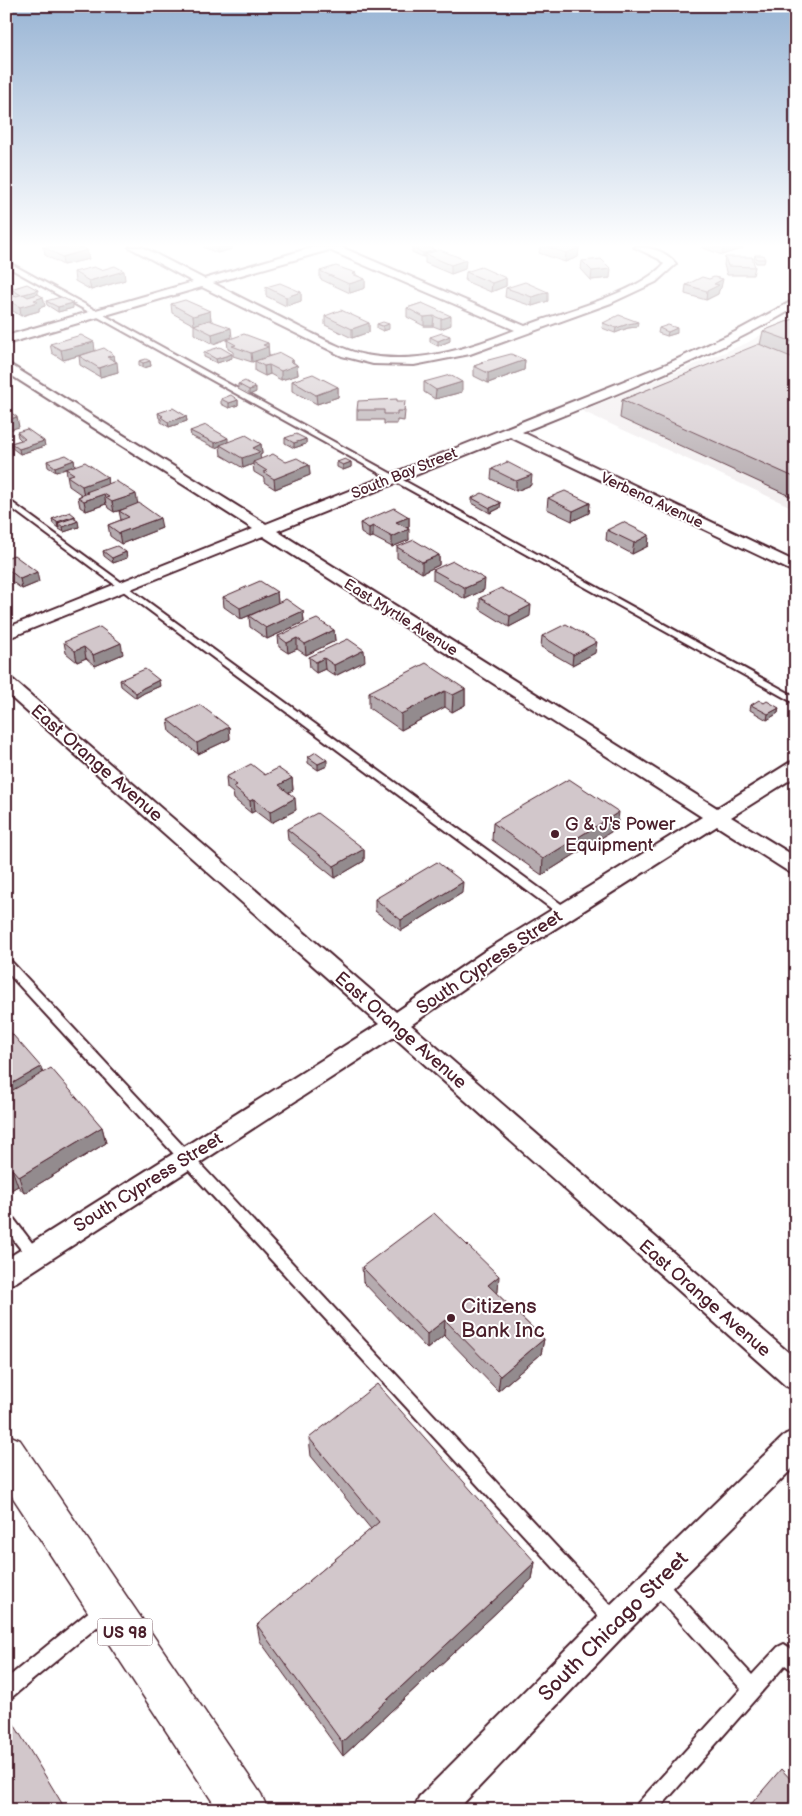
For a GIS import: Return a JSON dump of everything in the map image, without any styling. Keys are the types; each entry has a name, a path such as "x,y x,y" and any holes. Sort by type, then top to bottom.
{"main road":[{"name":"US 98","path":"6,1453 245,1810"}],"street":[{"path":"6,340 36,332"},
{"path":"301,332 343,352 385,361 436,359 519,332"},
{"name":"South Bay Street","path":"6,634 674,366 745,332"},
{"name":"East Myrtle Avenue","path":"6,366 796,867"},
{"name":"Verbena Avenue","path":"509,431 796,568"},
{"name":"East Orange Avenue","path":"6,683 796,1378"},
{"name":"South Cypress Street","path":"6,1274 395,1025 493,957 715,816 796,767"},
{"name":"South Chicago Street","path":"432,1810 615,1622 796,1444"}],"lane":[{"path":"131,332 796,701"},
{"path":"6,500 564,912"},
{"path":"6,963 615,1622"},
{"path":"6,1220 34,1256"},
{"path":"655,1583 753,1688"},
{"path":"6,1690 108,1607"},
{"path":"645,1810 784,1654 796,1664"}],"shaded area":[{"path":"766,332 796,332 796,509 582,411 747,343"}],"building":[{"path":"765,332 796,332 796,343"},
{"path":"442,333 450,336 438,341 430,337"},
{"path":"244,334 268,343 263,345 268,347 251,353 232,346 236,345 227,340"},
{"path":"81,335 94,342 61,350 50,344"},
{"path":"759,344 796,359 796,478 622,400"},
{"path":"220,347 232,354 216,359 204,352"},
{"path":"104,348 114,355 107,357 117,362 99,368 79,356"},
{"path":"280,353 293,360 290,361 297,365 281,371 255,361"},
{"path":"511,354 525,360 488,373 474,366 483,363 481,362"},
{"path":"146,359 150,361 143,363 139,361"},
{"path":"313,374 338,387 316,395 292,381"},
{"path":"450,375 462,382 436,390 424,382"},
{"path":"245,381 256,388 249,390 238,384"},
{"path":"231,395 238,400 229,403 221,399"},
{"path":"397,399 397,401 405,401 404,411 397,411 397,414 384,414 384,410 357,410 358,401"},
{"path":"173,408 186,416 168,422 158,413"},
{"path":"6,409 17,417 6,420"},
{"path":"206,425 228,438 215,443 190,431"},
{"path":"27,429 44,441 19,449 11,443 25,439 17,432"},
{"path":"296,434 306,439 294,443 285,438"},
{"path":"246,435 261,444 253,448 260,452 242,458 220,445"},
{"path":"273,454 286,462 297,458 309,465 274,479 263,472 267,471 253,462"},
{"path":"66,455 74,460 55,467 47,461"},
{"path":"345,459 351,462 343,465 337,462"},
{"path":"85,462 107,477 82,486 67,476 74,474 66,469"},
{"path":"507,462 532,475 516,481 492,469"},
{"path":"116,481 136,494 112,502 104,494 84,501 78,497 88,493 86,492"},
{"path":"565,491 590,503 573,511 548,498"},
{"path":"482,493 501,503 490,508 472,498"},
{"path":"139,503 160,518 119,533 108,525 129,517 119,511"},
{"path":"394,508 409,517 396,522 409,529 392,537 373,526 369,528 360,523"},
{"path":"70,512 75,516 57,522 52,519"},
{"path":"73,518 78,521 63,527 58,523"},
{"path":"623,522 649,535 634,543 607,530"},
{"path":"414,540 439,555 422,562 397,547"},
{"path":"117,546 126,552 112,558 103,551"},
{"path":"14,555 37,572 20,579 9,570 6,571 6,558"},
{"path":"453,561 485,579 465,588 433,570"},
{"path":"260,581 277,592 240,608 223,597"},
{"path":"501,588 531,605 510,616 480,598"},
{"path":"286,599 303,611 266,628 249,616"},
{"path":"317,619 334,630 305,644 297,638 287,643 278,636"},
{"path":"566,624 597,642 573,655 542,636"},
{"path":"100,627 121,643 93,655 84,647 75,651 64,642"},
{"path":"348,639 364,650 334,665 324,658 316,662 309,657"},
{"path":"426,663 465,689 453,695 445,691 401,714 369,692"},
{"path":"145,669 159,680 136,693 120,680"},
{"path":"759,700 764,703 767,701 779,708 768,714 751,705"},
{"path":"200,705 229,727 197,743 168,720"},
{"path":"316,752 327,760 318,764 308,757"},
{"path":"251,764 265,775 278,768 292,778 279,785 295,798 270,812 254,799 250,801 233,787 237,785 226,777"},
{"name":"G & J's Power Equipment","path":"569,779 619,812 543,859 493,823"},
{"path":"317,813 364,849 334,866 287,829"},
{"path":"437,862 463,882 401,920 375,899"},
{"path":"6,1027 41,1067 6,1087"},
{"path":"51,1068 102,1127 19,1177 12,1169 6,1173 6,1094"},
{"name":"Citizens Bank Inc","path":"434,1213 499,1276 488,1285 544,1339 500,1376 445,1320 427,1334 362,1267"},
{"path":"377,1384 535,1562 342,1742 257,1625 379,1522 309,1438"},
{"path":"6,1711 66,1810 6,1810"},
{"path":"781,1769 796,1785 796,1810 746,1810"}],"place":[{"name":"G & J's Power Equipment","path":"555,834"},
{"name":"Citizens Bank Inc","path":"451,1318"}]}
